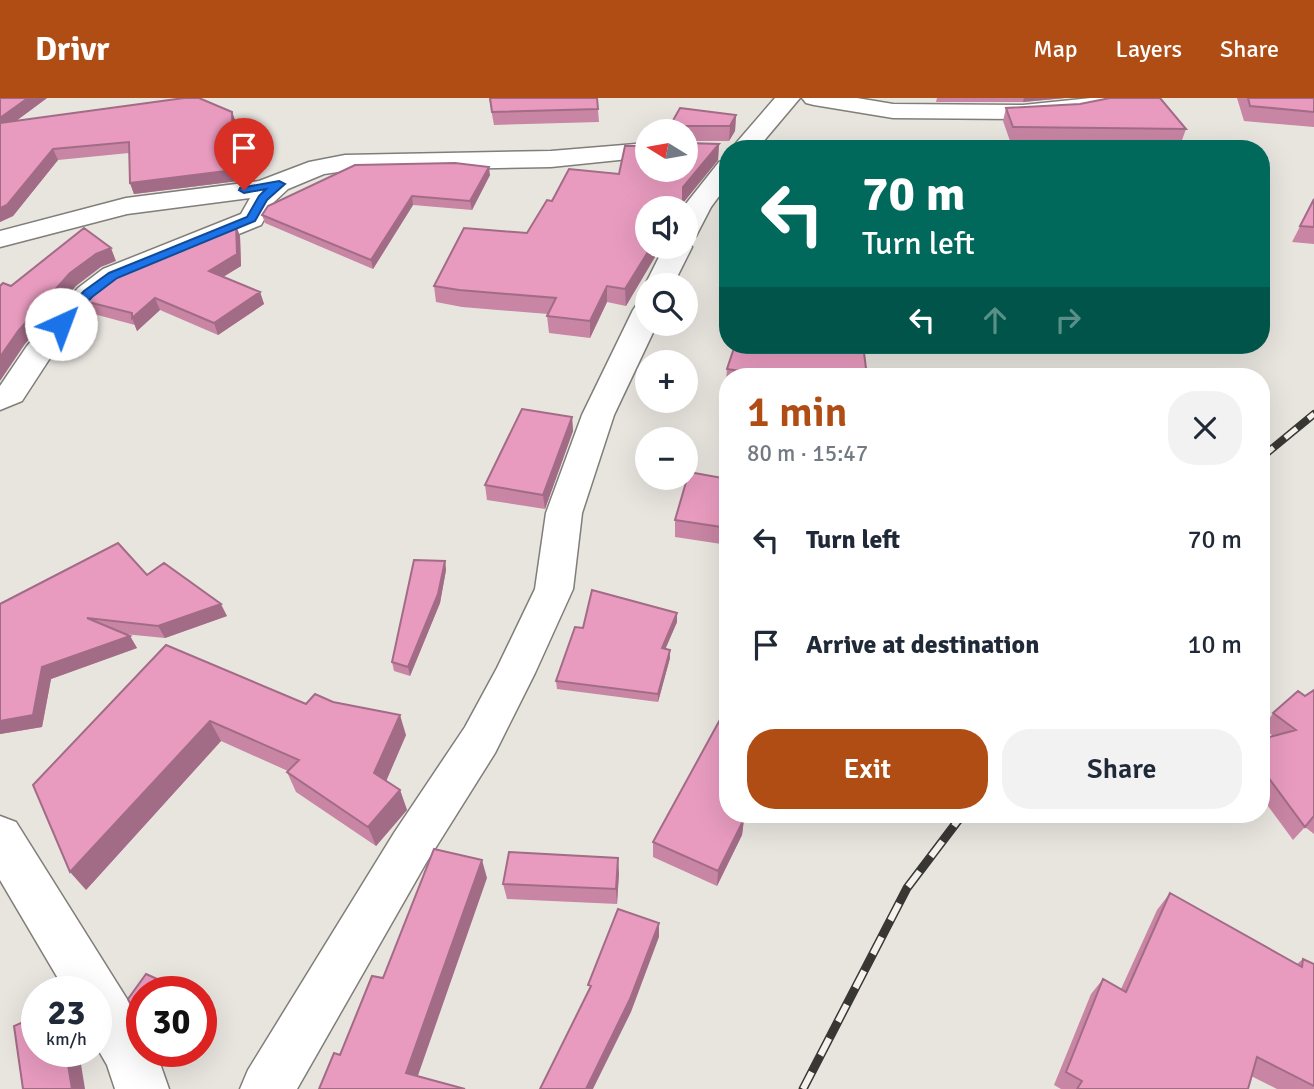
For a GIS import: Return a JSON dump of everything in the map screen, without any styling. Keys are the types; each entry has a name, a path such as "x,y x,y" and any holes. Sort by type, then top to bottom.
{"street":[{"path":"751,140 788,98"},
{"path":"814,98 893,111 1023,112 1075,108 1129,98"},
{"path":"0,239 126,206 259,189 279,184 318,167 345,163 551,159 635,151"},
{"path":"698,205 719,178"},
{"path":"0,400 11,394 38,353 88,294 113,275 251,219 263,198 279,184"},
{"path":"263,1084 480,740 516,673 554,589 564,513 598,415 636,336"},
{"path":"0,837 84,976"},
{"path":"112,1023 130,1053 142,1089"}],"building":[{"path":"0,98 28,98 0,118"},
{"path":"199,98 232,112 234,170 130,183 129,142 53,149 7,205 0,208 0,123"},
{"path":"490,98 597,98 598,109 492,112"},
{"path":"1110,98 1160,98 1186,129 1013,127 1006,108 1080,104"},
{"path":"1248,98 1314,98 1314,112 1250,106"},
{"path":"680,108 736,115 730,126 698,126 698,119 674,119"},
{"path":"698,143 719,144 698,169"},
{"path":"625,146 635,146 635,182 687,182 683,187 683,196 635,196 635,259 644,259 625,289 607,286 590,321 547,316 556,298 434,286 464,228 527,233 547,200 552,201 569,169 619,174"},
{"path":"455,163 489,167 470,201 412,196 371,260 262,215 268,206 355,165"},
{"path":"1314,199 1314,227 1300,226"},
{"path":"236,225 237,254 209,271 260,292 214,323 155,298 132,318 132,313 84,301 119,271"},
{"path":"84,228 111,248 96,254 70,273 18,331 0,357 0,286 3,283 11,286"},
{"path":"732,354 864,354 866,368 727,368"},
{"path":"522,409 572,417 543,495 485,485"},
{"path":"698,474 719,477 719,527 675,520 684,490 698,490"},
{"path":"118,543 147,575 164,563 221,604 158,626 87,618 130,636 42,667 33,715 0,721 0,604"},
{"path":"414,560 445,561 438,594 408,667 392,662"},
{"path":"592,590 677,613 662,648 670,650 658,694 556,681 575,627 583,628"},
{"path":"166,645 306,704 315,694 333,702 400,715 374,773 400,790 368,827 287,772 299,760 210,721 70,872 33,785"},
{"path":"1314,690 1314,816 1305,827 1270,780 1270,737 1296,730 1273,713 1298,691 1305,696"},
{"path":"719,721 719,823 742,823 718,871 653,842"},
{"path":"434,849 482,860 406,1073 465,1089 319,1089 334,1053 340,1055 372,976 383,978"},
{"path":"509,852 618,858 616,889 503,884"},
{"path":"1170,893 1302,967 1303,959 1314,964 1314,1086 1257,1057 1248,1089 1077,1089 1082,1081 1066,1072 1103,979 1126,992"},
{"path":"618,909 659,923 630,999 586,1089 540,1089 591,986 588,985"},
{"path":"21,1023 21,1067 68,1067 72,1089 23,1089 14,1026"}],"railway":[{"path":"1270,450 1314,414"},
{"path":"803,1089 907,888 956,823"}],"route":[{"path":"61,324 88,294 113,275 251,219 263,198 279,184 244,190"}]}
